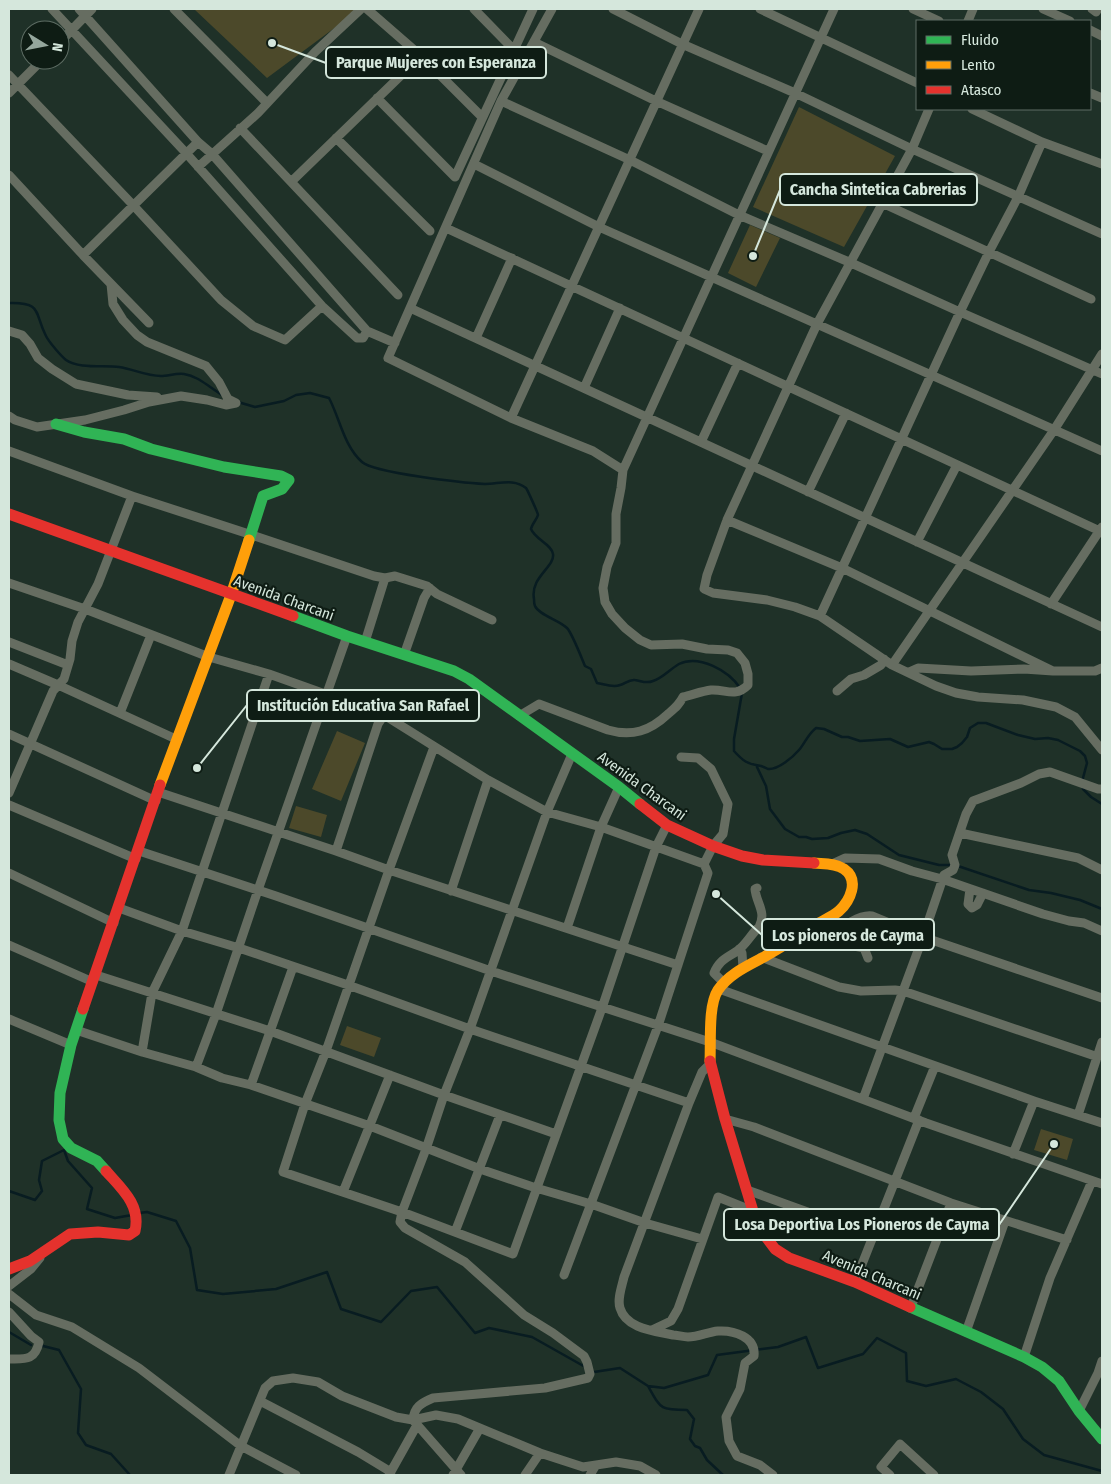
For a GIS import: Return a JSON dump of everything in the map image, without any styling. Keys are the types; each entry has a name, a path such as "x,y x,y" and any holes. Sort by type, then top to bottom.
{"main road":[{"path":"9,1269 30,1261 70,1234 98,1232 129,1235 135,1231 137,1222 130,1198 97,1161 71,1148 62,1139 59,1120 60,1093 76,1030 157,796 231,595 252,535 263,496 282,489 289,480 281,476 224,467 151,449 124,439 84,432 56,424"},
{"name":"Avenida Charcani","path":"9,514 347,636 454,671 470,679 619,787 667,825 713,846 742,856 763,860 832,864"},
{"path":"722,986 736,972 838,912 848,900 853,886 849,874 844,869 832,864"},
{"name":"Avenida Charcani","path":"722,986 714,998 712,1009 710,1064 753,1210 766,1237 775,1249 789,1258 855,1282 1024,1357 1059,1381 1079,1411 1102,1439"}],"street":[{"path":"52,9 186,153 322,306 357,338 363,338 367,331"},
{"path":"174,9 267,103"},
{"path":"198,167 258,113 315,52 361,9"},
{"path":"367,9 420,56 482,117"},
{"path":"474,9 514,50"},
{"path":"552,9 502,101 388,358 511,418 593,451 623,470"},
{"path":"613,9 682,44 795,93 912,149 1102,234"},
{"path":"511,418 699,9"},
{"path":"760,9 916,83"},
{"path":"519,716 539,704 608,730 630,734 648,729 660,722 679,705 683,697 711,690 742,691 748,685 745,663 737,654 728,650 707,649 682,644 650,645 640,640 612,614 605,602 603,588 607,567 616,543 616,514 623,470 834,9"},
{"path":"913,9 937,20"},
{"path":"1042,9 1068,20"},
{"path":"1092,9 1096,12 1098,9"},
{"path":"377,98 455,177 514,50 530,10"},
{"path":"72,30 86,11 198,142 212,154 367,331 395,343"},
{"path":"534,42 656,101 768,151"},
{"path":"292,181 420,56"},
{"path":"9,93 32,70"},
{"path":"9,76 134,205 221,300 253,326 286,340 322,306"},
{"path":"502,101 630,160 739,215 1102,374"},
{"path":"930,110 912,149 817,324 727,520 704,588 713,593 767,600 820,616 892,665 936,686 956,693 978,697 1022,700 1056,707 1075,717 1102,750"},
{"path":"974,110 1042,142 1102,164"},
{"path":"240,128 398,295"},
{"path":"336,138 430,230"},
{"path":"83,255 198,142"},
{"path":"820,616 960,312 1018,197 1042,142"},
{"path":"474,164 599,228 1102,451"},
{"path":"9,175 149,323"},
{"path":"882,203 1092,299"},
{"path":"446,228 1101,530 1051,604"},
{"path":"476,338 512,258"},
{"path":"11,420 37,427 85,420 149,402 182,396 226,405 236,403 228,399 219,382 206,366 147,342 137,335 122,320 113,304 111,284"},
{"path":"410,308 1102,627"},
{"path":"584,388 620,308"},
{"path":"9,331 22,335 38,358 76,384 128,395 170,398"},
{"path":"892,665 1054,430 1102,354"},
{"path":"701,442 738,363"},
{"path":"808,492 846,413"},
{"path":"9,451 132,496 374,576 385,578 395,576 427,586 436,594 492,620"},
{"path":"917,542 957,465"},
{"path":"9,793 53,691 64,678 78,622 98,584 132,496"},
{"path":"727,520 842,568 1053,671"},
{"path":"365,642 385,578"},
{"path":"9,583 84,609 208,657 269,674 384,715 488,780 547,812 601,828 704,864 708,873 658,1026 564,1275"},
{"path":"404,654 424,598 430,588"},
{"path":"120,714 151,635"},
{"path":"196,1067 347,636"},
{"path":"9,642 68,665"},
{"path":"837,691 851,679 864,675 881,665 884,659"},
{"path":"9,664 178,740"},
{"path":"909,672 918,668 971,671 1024,668 1053,671 1095,671 1102,668"},
{"path":"142,1052 152,993 182,931 269,674"},
{"path":"336,851 378,724 384,715"},
{"path":"9,734 157,796 221,813 678,965"},
{"path":"434,747 326,1051 305,1104 283,1172 402,1212 513,1254 602,1008 656,847 667,825"},
{"path":"480,1428 457,1474 415,1422 414,1414 416,1408 423,1402 433,1398 544,1388 588,1378 590,1374 587,1362 584,1356 524,1315 465,1262 404,1228 400,1222 547,812 572,754"},
{"path":"681,757 698,758 710,769 728,804 723,834 713,846 704,864"},
{"path":"863,1099 923,937 942,879 944,874 953,870 955,865 952,855 966,814 973,802 1039,774 1050,772 1102,789"},
{"path":"451,891 488,780"},
{"path":"567,928 601,828 619,787"},
{"path":"9,805 137,855 201,871 490,971 710,1042 916,1119 1102,1184"},
{"path":"960,833 1078,858 1102,870"},
{"path":"832,864 845,858 879,859 912,872 942,879 1043,914 1084,923 1102,931"},
{"path":"9,873 114,924"},
{"path":"757,888 755,889 755,895 760,904 763,918 762,923 739,949 728,956 717,967 714,973 722,986 882,1047 1102,1123"},
{"path":"970,889 968,904 972,908 977,905 983,893"},
{"path":"119,908 689,1103"},
{"path":"827,940 835,932 851,922 868,916 923,937 1102,998"},
{"path":"808,930 814,935 827,940 864,948 868,958"},
{"path":"9,945 94,979 152,993 270,1031 556,1134"},
{"path":"739,949 742,953 743,968"},
{"path":"761,958 839,987 861,992 903,990 1098,1057"},
{"path":"251,1085 293,967"},
{"path":"9,1019 71,1045"},
{"path":"76,1030 142,1052 196,1067 222,1078 251,1085 370,1126 426,1149 536,1188 591,1204 644,1223 702,1239"},
{"path":"1078,1116 1102,1042"},
{"path":"710,1064 702,1072 689,1103 624,1277 620,1309 626,1318 650,1331 688,1337 719,1331 735,1332 752,1342 754,1356 745,1363 740,1389 726,1417 726,1427 729,1441 737,1456 760,1465 773,1475"},
{"path":"855,1282 894,1182 935,1066"},
{"path":"343,1192 390,1075"},
{"path":"1013,1154 1034,1101"},
{"path":"455,1232 500,1115"},
{"path":"725,1119 754,1127 951,1203 1067,1240"},
{"path":"1024,1357 1050,1278 1092,1181"},
{"path":"747,1190 874,1236"},
{"path":"650,1331 671,1321 678,1309 718,1197 753,1210"},
{"path":"911,1307 951,1203"},
{"path":"966,1332 1004,1221"},
{"path":"9,1286 31,1268 48,1248"},
{"path":"9,1294 36,1315 72,1327 139,1368 241,1446 296,1475"},
{"path":"9,1312 31,1336 38,1347 32,1357 9,1359"},
{"path":"1079,1411 1100,1374 1102,1362"},
{"path":"229,1475 265,1388 273,1382 293,1378 318,1382 342,1396 415,1422 436,1415 458,1419 540,1453 584,1467 616,1462 640,1466 656,1475"},
{"path":"260,1401 358,1452 390,1474 415,1422"},
{"path":"890,1475 881,1467 900,1444 934,1475"},
{"path":"525,1475 540,1453"},
{"path":"590,1475 596,1465"}],"shaded area":[{"path":"194,9 360,9 267,78"},
{"path":"799,107 895,156 844,247 753,207"},
{"path":"750,225 780,238 756,287 728,273"},
{"path":"337,731 365,743 341,801 312,789"},
{"path":"296,806 327,815 321,837 289,828"},
{"path":"347,1026 381,1038 374,1057 340,1045"},
{"path":"1041,1129 1073,1139 1067,1160 1034,1150"}],"waterway":[{"path":"9,303 27,304 36,310 46,336 55,349 71,363 85,366 119,367 155,376 189,375 224,396"},
{"path":"238,402 255,407 284,401 296,395 310,393 329,398 351,448 362,462 370,466 401,474 440,480 485,484 511,482 521,485 527,489 538,515 531,529 550,548 553,554 553,559 536,585 534,591 535,605 541,612 567,628 585,666 591,669 597,683 614,686 633,680 651,682 660,678 679,664 695,661 721,670 740,688"},
{"path":"742,693 734,739 734,751 743,760 768,769 781,765 789,759 816,728 860,741 890,739 908,747 929,742 942,749 952,749 962,743 967,737 970,728 978,723 986,723 1018,735 1035,739 1048,738 1058,740 1080,751 1085,756 1087,763 1083,778 1083,789 1102,804"},
{"path":"757,767 766,786 770,809 785,829 799,837 812,839 828,838 855,830 867,834 899,855 939,865 955,865 1029,890 1080,900 1102,909"},
{"path":"9,1191 35,1200 42,1191 39,1180 42,1161 64,1150 68,1161 92,1188 87,1209 115,1218 132,1215"},
{"path":"139,1213 147,1212 176,1221 190,1248 197,1290 223,1294 276,1289 327,1272 341,1309 381,1322 411,1291 437,1287 475,1333 489,1328 532,1337 587,1368"},
{"path":"9,1332 31,1345"},
{"path":"591,1371 620,1368 648,1386 664,1388 708,1375 717,1355 778,1347 806,1337 818,1368 863,1354 877,1338 906,1353 907,1381 926,1386 956,1379 981,1392 1003,1409 1023,1439 1044,1455 1102,1471"},
{"path":"43,1346 59,1350 81,1389 78,1433 86,1445 111,1454 130,1475"},
{"path":"648,1386 662,1407 687,1410 694,1419 690,1439 695,1446 700,1448 707,1460 723,1475"}],"traffic: fast":[{"path":"56,424 84,432 124,439 151,449 224,467 281,476 289,480 282,489 263,496 249,540"},
{"path":"293,616 454,671 469,679 640,804"},
{"path":"83,1009 71,1045 60,1093 59,1120 63,1139 71,1148 97,1161 106,1171"},
{"path":"910,1307 1024,1357 1042,1367 1059,1381 1079,1411 1102,1439"}],"traffic: slow":[{"path":"160,785 231,595 249,540"},
{"path":"710,1061 713,1005 722,984 739,971 837,913 847,902 852,890 852,879 849,874 841,867 814,863"}],"traffic: jam":[{"path":"9,514 293,616"},
{"path":"83,1009 160,785"},
{"path":"640,804 667,825 713,846 742,856 763,860 814,863"},
{"path":"710,1061 725,1119 753,1211 766,1237 775,1249 789,1258 855,1282 910,1307"},
{"path":"9,1269 30,1261 70,1234 98,1232 129,1235 135,1231 136,1222 133,1205 124,1191 106,1171"}],"place":[{"name":"Parque Mujeres con Esperanza","path":"272,43"},
{"name":"Cancha Sintetica Cabrerias","path":"753,256"},
{"name":"Institución Educativa San Rafael","path":"197,768"},
{"name":"Los pioneros de Cayma","path":"716,894"},
{"name":"Losa Deportiva Los Pioneros de Cayma","path":"1054,1144"}]}
